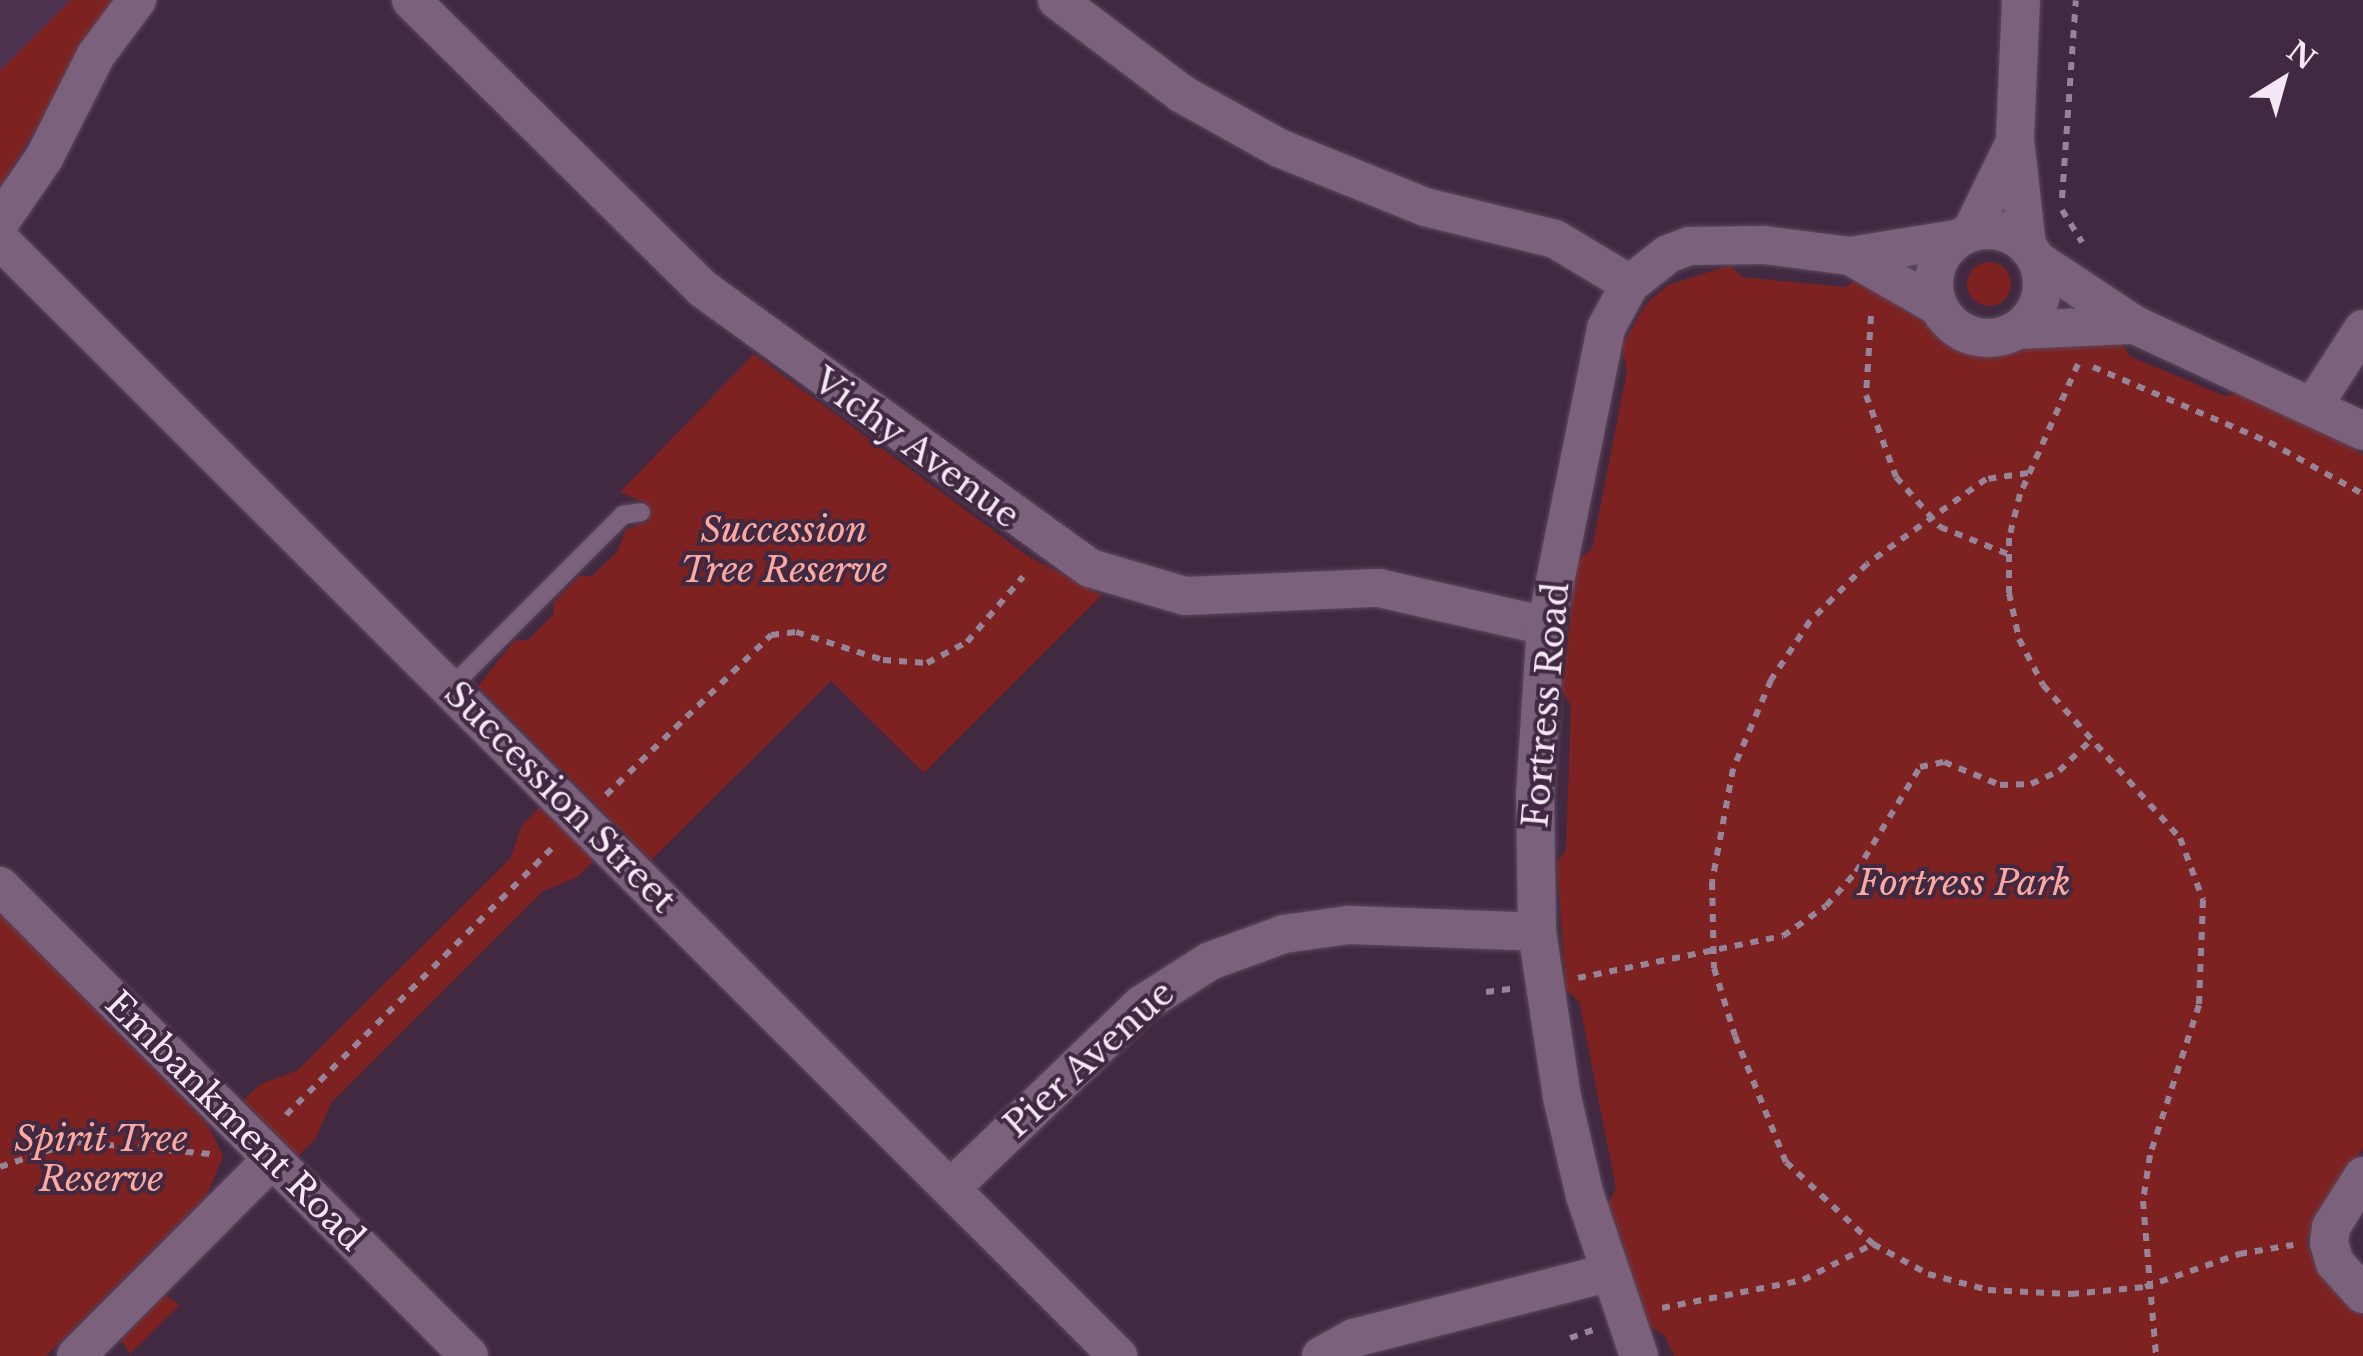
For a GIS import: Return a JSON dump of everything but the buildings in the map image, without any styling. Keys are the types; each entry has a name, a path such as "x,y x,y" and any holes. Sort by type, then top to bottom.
{"street":[{"path":"0,222 44,158 96,55 137,0"},
{"name":"Vichy Avenue","path":"411,0 703,290 1090,568 1153,590 1222,599 1350,584 1546,626"},
{"path":"1057,0 1167,84 1279,148 1426,207 1556,239 1630,284"},
{"path":"2017,330 2042,292 2032,253 2015,139 2021,0"},
{"path":"2015,139 1964,235 1933,278 1939,307 1972,336 2088,323 2135,325"},
{"path":"1964,235 2001,230 2135,325 2315,403 2363,431"},
{"name":"Fortress Road","path":"1639,1356 1608,1272 1562,1097 1537,932 1535,795 1546,626 1598,358 1630,284 1668,254 1689,246 1764,246 1850,256 1964,235"},
{"name":"Succession Street","path":"0,240 1118,1356"},
{"name":"Fortress Road","path":"1850,256 1939,307"},
{"path":"2315,403 2363,329"},
{"name":"Embankment Road","path":"0,886 469,1356"},
{"name":"Pier Avenue","path":"951,1188 1140,1005 1210,961 1284,934 1349,925 1537,932"},
{"path":"76,1356 272,1159"},
{"path":"2363,1176 2331,1227 2329,1243 2335,1264 2363,1294"},
{"path":"1321,1356 1354,1338 1608,1272"}],"lane":[{"path":"450,688 622,515 642,512"}],"path":[{"path":"2076,0 2060,207 2087,250"},
{"path":"1871,316 1864,368 1870,417 1896,477 1930,518 1958,539 2008,554"},
{"path":"2088,323 2079,361 2028,473 2008,554 2019,639 2044,686 2180,838 2203,900 2199,1005 2145,1177 2145,1287 2156,1356"},
{"path":"2079,361 2253,434 2363,494"},
{"path":"2028,473 2000,473 1930,518 1826,602 1772,680 1723,805 1712,882 1712,952 1735,1036 1778,1148 1798,1176 1874,1244 1928,1274 1988,1290 2071,1294 2145,1287 2262,1248 2329,1243"},
{"path":"286,1115 772,635 796,632 884,660 927,663 968,642 1023,577"},
{"path":"1486,992 1783,936 1826,906 1870,853 1920,767 1944,762 2016,786 2059,770 2091,740"},
{"path":"0,1167 74,1142 210,1154"},
{"path":"1570,1338 1703,1296 1803,1280 1874,1244"}],"shaded area":[{"path":"0,0 71,0 0,71"}],"green space":[{"path":"71,0 112,0 0,188 0,71"},
{"path":"1989,262 2004,269 2011,284 2004,299 1989,306 1974,299 1967,284 1974,269"},
{"name":"Fortress Park","path":"1730,265 1742,277 1845,287 1861,277 1912,309 1949,347 1975,357 2006,355 2048,339 2121,343 2131,357 2225,396 2245,392 2363,454 2363,1148 2313,1218 2307,1243 2318,1271 2363,1317 2363,1356 1674,1356 1665,1336 1650,1326 1609,1202 1616,1188 1579,1001 1566,990 1557,861 1566,851 1571,706 1562,690 1577,560 1592,549 1627,371 1622,346 1646,304 1668,285"},
{"name":"Succession Tree Reserve","path":"754,354 1028,556 1102,595 924,773 831,681 651,860 478,686 514,641 528,640 553,615 554,602 579,576 592,576 618,551 625,530 648,521 647,504 620,492"},
{"path":"540,807 594,861 576,878 543,891 331,1103 316,1138 298,1156 243,1100 261,1084 298,1070 510,859 522,825"},
{"name":"Spirit Tree Reserve","path":"0,914 207,1123 223,1156 207,1195 46,1356 0,1356"},
{"path":"165,1295 180,1305 130,1354 121,1340"}]}
